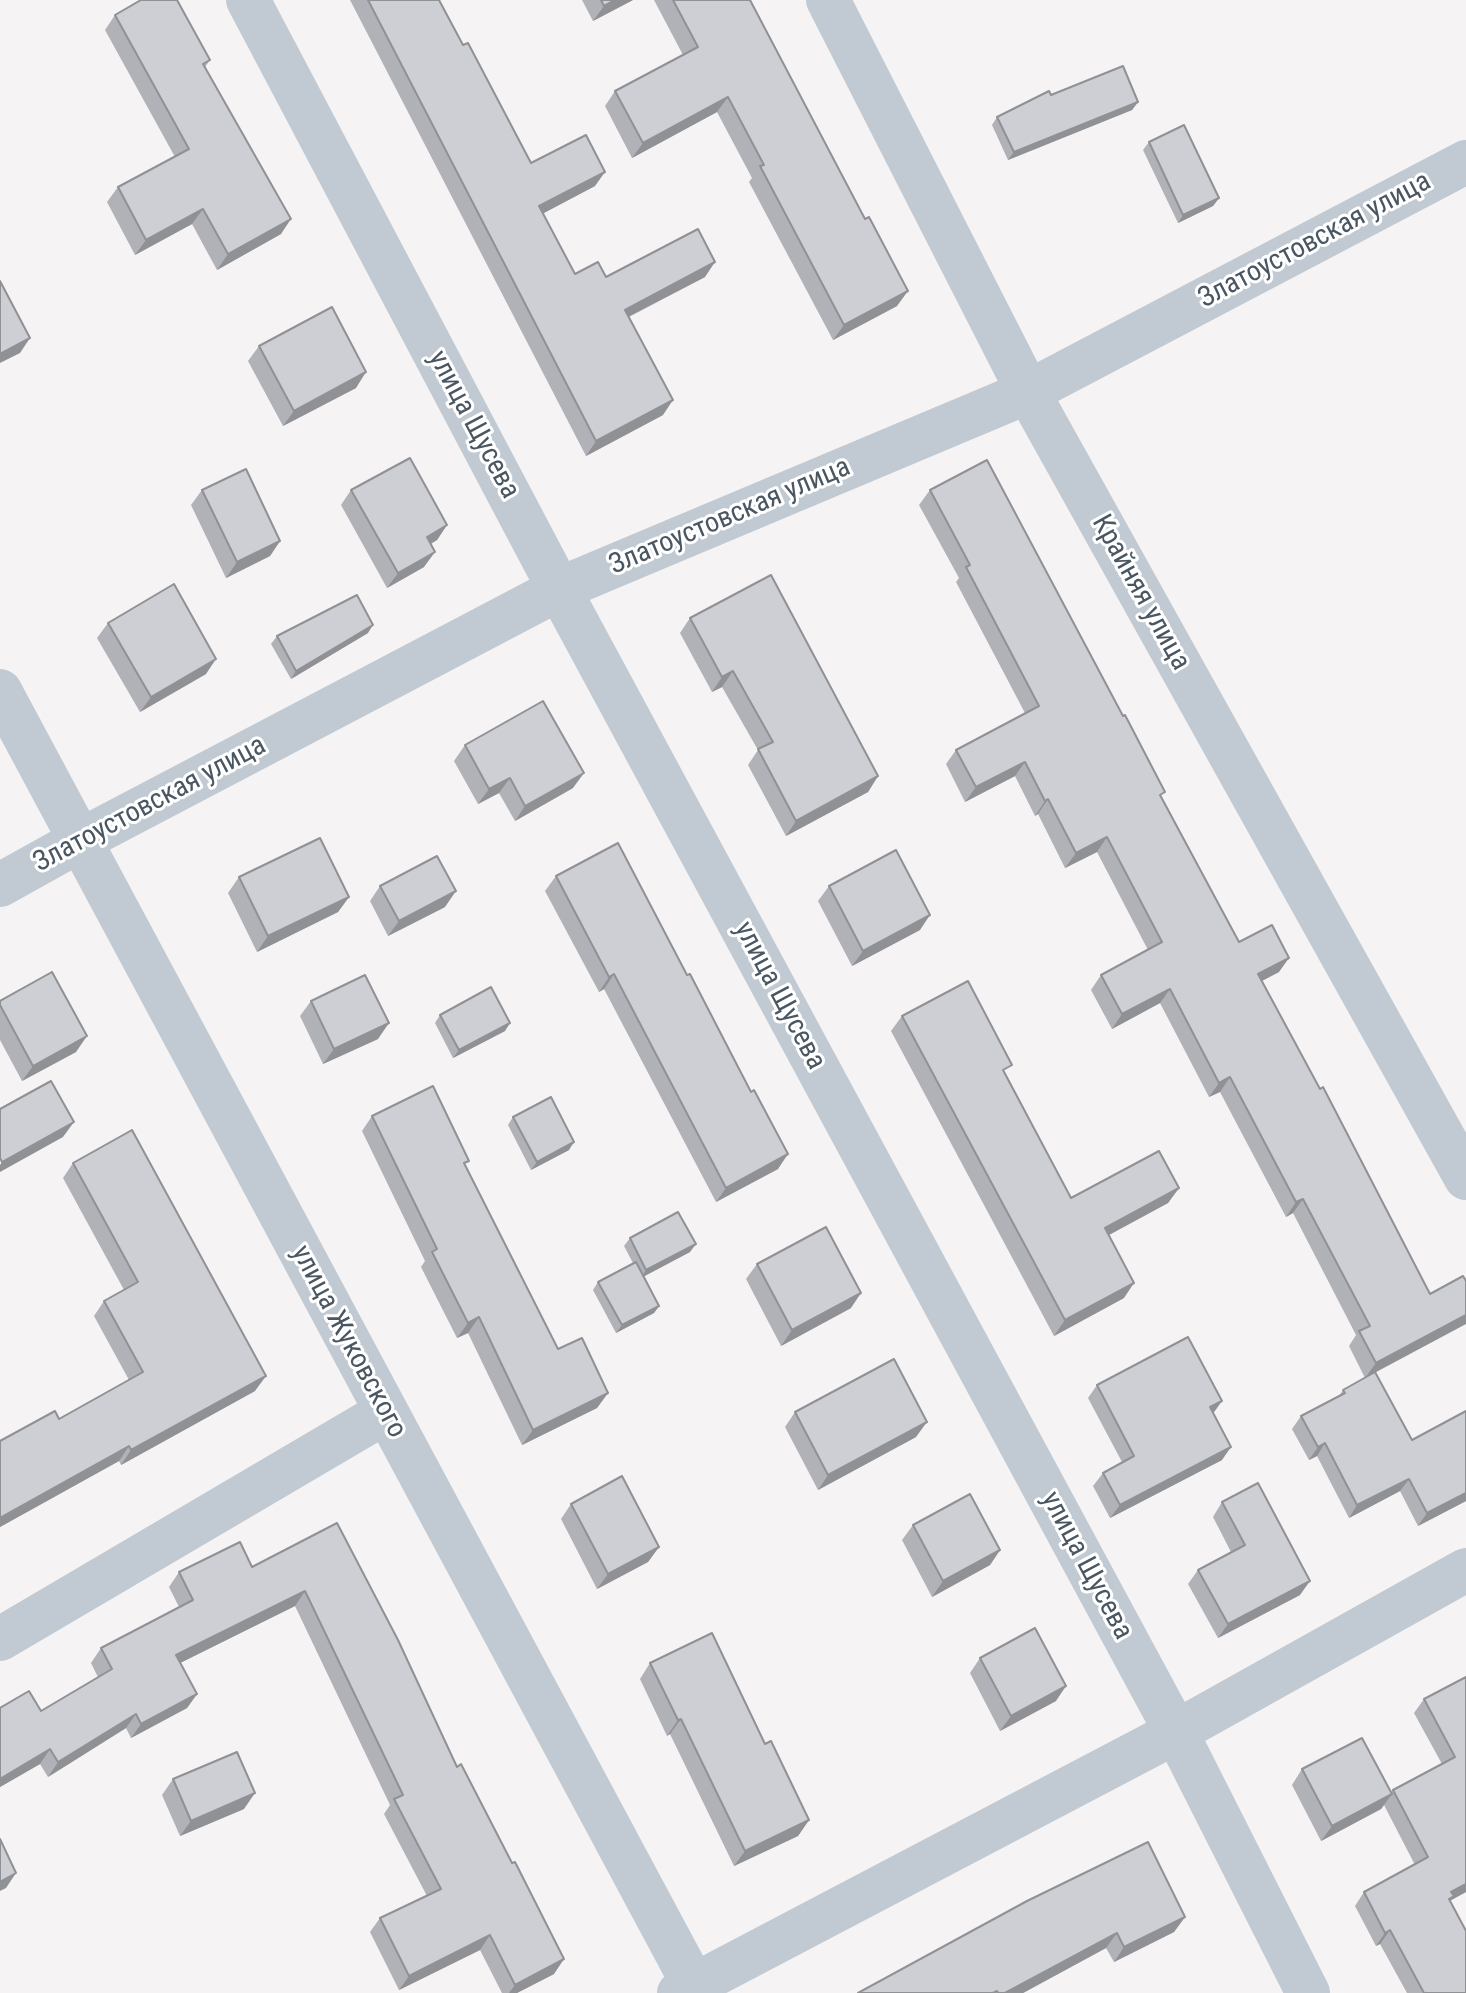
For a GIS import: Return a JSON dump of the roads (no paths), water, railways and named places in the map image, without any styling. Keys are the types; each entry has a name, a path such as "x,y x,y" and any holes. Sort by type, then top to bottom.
{"street":[{"name":"улица Щусева","path":"248,0 559,589 1176,1732 1308,1993"},
{"name":"Крайняя улица","path":"828,0 1028,392 1466,1178"},
{"name":"Златоустовская улица","path":"0,885 559,589 1028,392 1466,162"},
{"name":"улица Жуковского","path":"0,691 386,1412 690,1990"},
{"path":"0,1639 386,1412"},
{"path":"690,1990 1176,1732 1466,1570"}]}
